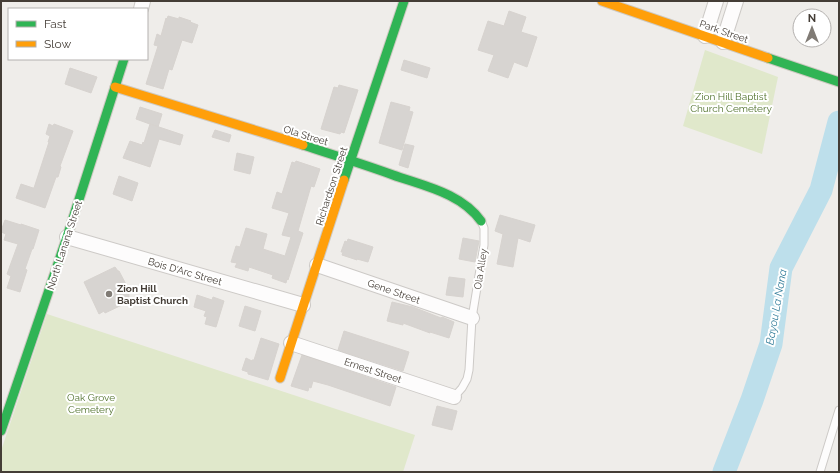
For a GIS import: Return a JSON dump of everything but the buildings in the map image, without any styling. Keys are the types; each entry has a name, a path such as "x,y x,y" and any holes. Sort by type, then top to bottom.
{"street":[{"name":"Richardson Street","path":"280,378 404,1"},
{"name":"Park Street","path":"602,1 839,82"},
{"path":"705,36 716,1"},
{"path":"723,42 736,1"},
{"name":"North Lanana Street","path":"1,431 67,237 124,60"},
{"name":"Ola Street","path":"115,88 351,160 445,193 467,205 481,221"},
{"name":"Bois D'Arc Street","path":"67,237 303,305"},
{"name":"Gene Street","path":"317,265 472,318"},
{"name":"Ernest Street","path":"291,343 454,397"}],"lane":[{"name":"Ola Alley","path":"454,397 462,388 467,379 469,370 472,318 484,245 484,228 481,221"},
{"path":"820,472 838,413"}],"green space":[{"name":"Zion Hill Baptist Church Cemetery","path":"705,50 778,77 762,154 683,126"},
{"name":"Oak Grove Cemetery","path":"47,314 415,435 403,472 1,472 1,451"}],"waterway":[{"name":"Bayou La Nana","path":"724,472 752,400 771,344 781,268 821,190 839,122"}],"traffic: fast":[{"path":"344,180 404,1"},
{"path":"768,58 839,82"},
{"path":"1,431 67,237 124,60"},
{"path":"303,145 429,187 453,197 473,211 481,221"}],"traffic: slow":[{"path":"602,1 768,58"},
{"path":"115,87 303,145"},
{"path":"280,378 344,180"}],"place":[{"name":"Zion Hill Baptist Church","path":"109,294"}]}
